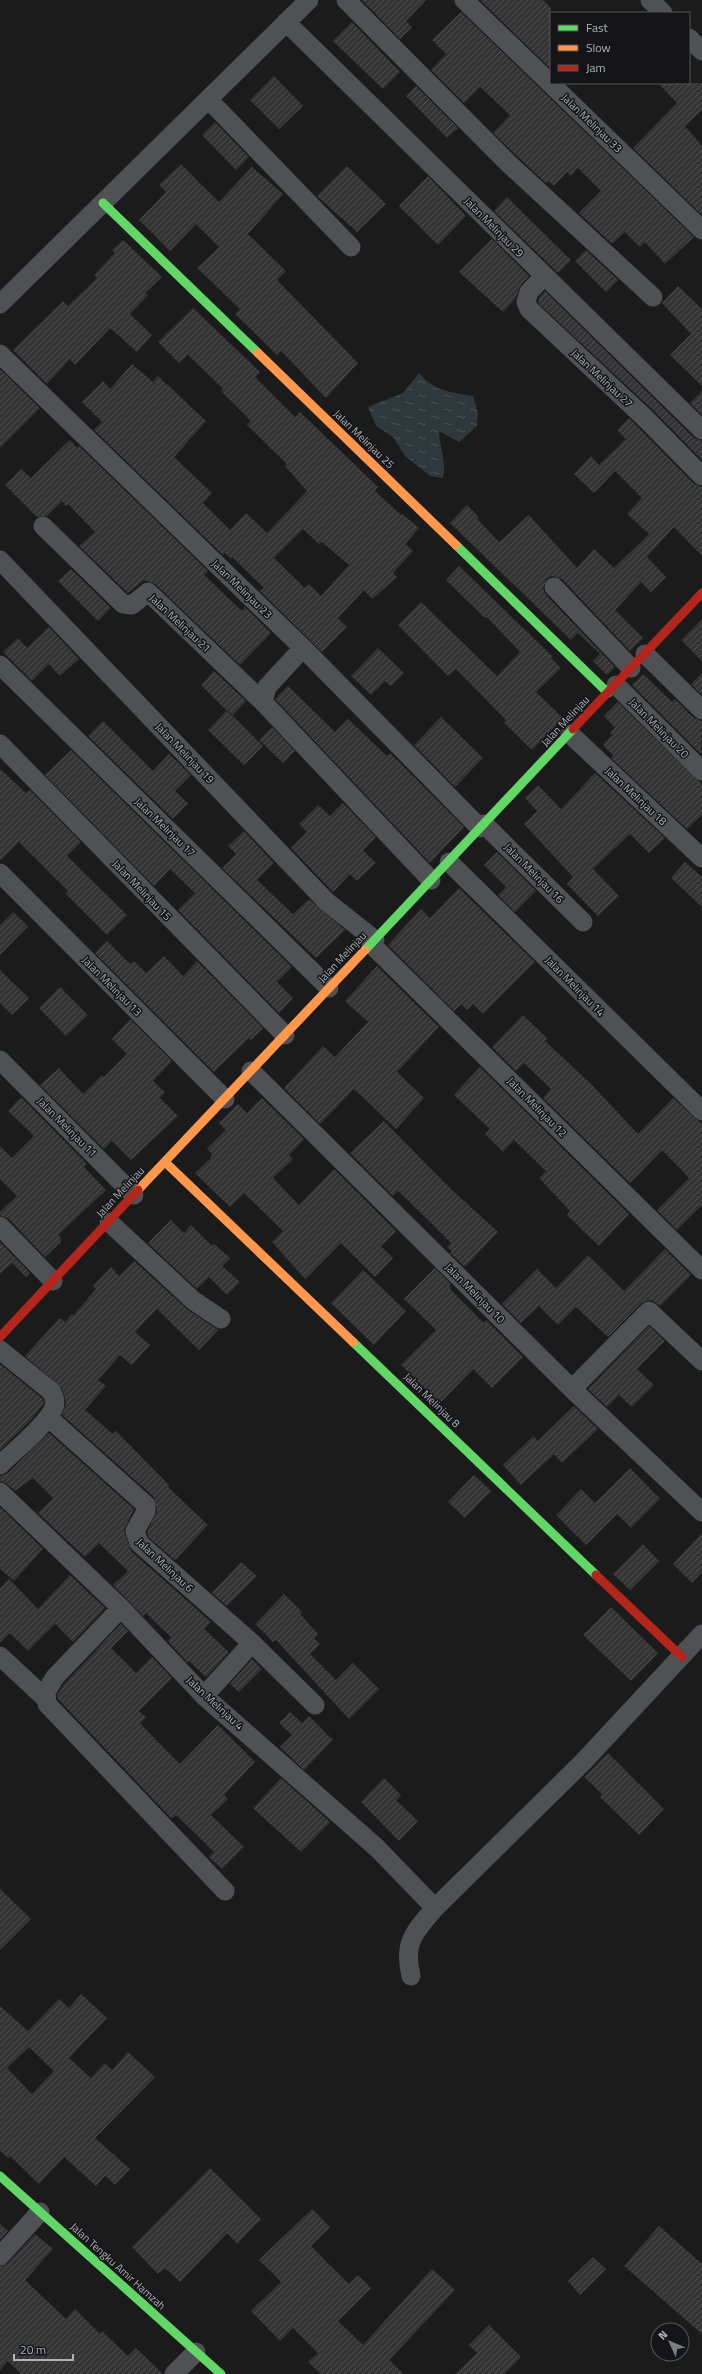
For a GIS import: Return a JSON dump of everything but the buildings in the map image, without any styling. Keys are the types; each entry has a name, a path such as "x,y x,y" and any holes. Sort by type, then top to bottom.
{"street":[{"path":"0,304 309,0"},
{"path":"346,0 508,163 653,297"},
{"name":"Jalan Melinjau 33","path":"464,0 550,83"},
{"path":"650,0 662,12"},
{"name":"Jalan Melinjau 29","path":"286,22 702,430"},
{"path":"690,39 702,51"},
{"name":"Jalan Melinjau 33","path":"551,84 702,230"},
{"path":"208,99 351,247"},
{"name":"Jalan Melinjau 25","path":"103,203 612,689"},
{"name":"Jalan Melinjau 27","path":"544,276 529,292 526,302 529,309 646,420 702,476"},
{"name":"Jalan Melinjau 23","path":"0,354 303,648 482,826"},
{"name":"Jalan Melinjau 21","path":"43,526 123,604 132,605 148,592 154,596 263,702 431,880"},
{"name":"Jalan Melinjau 19","path":"0,560 327,902 373,942"},
{"path":"554,587 631,668"},
{"name":"Jalan Melinjau","path":"0,1337 702,593"},
{"path":"263,702 267,687 303,648"},
{"path":"645,654 702,710"},
{"name":"Jalan Melinjau 17","path":"0,665 329,988"},
{"name":"Jalan Melinjau 20","path":"612,689 702,771"},
{"name":"Jalan Melinjau 18","path":"570,734 702,858"},
{"name":"Jalan Melinjau 15","path":"0,744 285,1035"},
{"name":"Jalan Melinjau 16","path":"482,826 583,922"},
{"name":"Jalan Melinjau 14","path":"449,862 702,1111"},
{"name":"Jalan Melinjau 13","path":"0,873 225,1099"},
{"name":"Jalan Melinjau 12","path":"373,942 702,1270"},
{"name":"Jalan Melinjau 11","path":"0,1060 134,1195"},
{"name":"Jalan Melinjau 10","path":"251,1071 572,1389 702,1512"},
{"name":"Jalan Melinjau 8","path":"165,1162 682,1657"},
{"path":"109,1222 194,1301 221,1319"},
{"path":"0,1226 53,1281"},
{"path":"572,1389 649,1311 702,1361"},
{"path":"0,1350 52,1392 54,1407 49,1418 0,1465"},
{"name":"Jalan Melinjau 6","path":"49,1418 146,1505 146,1511 135,1531 139,1543 252,1643 315,1705"},
{"name":"Jalan Melinjau 4","path":"0,1492 121,1608 204,1696 377,1848 435,1908"},
{"path":"121,1608 55,1677 46,1692 47,1704 58,1718 225,1890"},
{"path":"411,1976 407,1960 409,1943 415,1931 435,1908 583,1762 702,1634"},
{"path":"204,1696 252,1643"},
{"path":"0,1656 46,1699"},
{"name":"Jalan Tengku Amir Hamzah","path":"0,2176 221,2374"},
{"path":"0,2256 40,2212"},
{"path":"174,2374 196,2352"}],"water":[{"path":"419,373 424,379 443,390 473,396 478,413 477,426 459,442 439,431 444,466 443,478 430,476 405,456 393,437 376,426 368,407 403,393"}],"traffic: fast":[{"path":"103,203 258,353"},
{"path":"456,545 608,693"},
{"path":"365,950 573,729"},
{"path":"353,1342 596,1575"},
{"path":"0,2176 221,2374"}],"traffic: slow":[{"path":"258,353 456,545"},
{"path":"138,1190 365,950"},
{"path":"165,1162 353,1342"}],"traffic: jam":[{"path":"573,729 702,593"},
{"path":"0,1337 138,1190"},
{"path":"596,1575 682,1657"}]}
